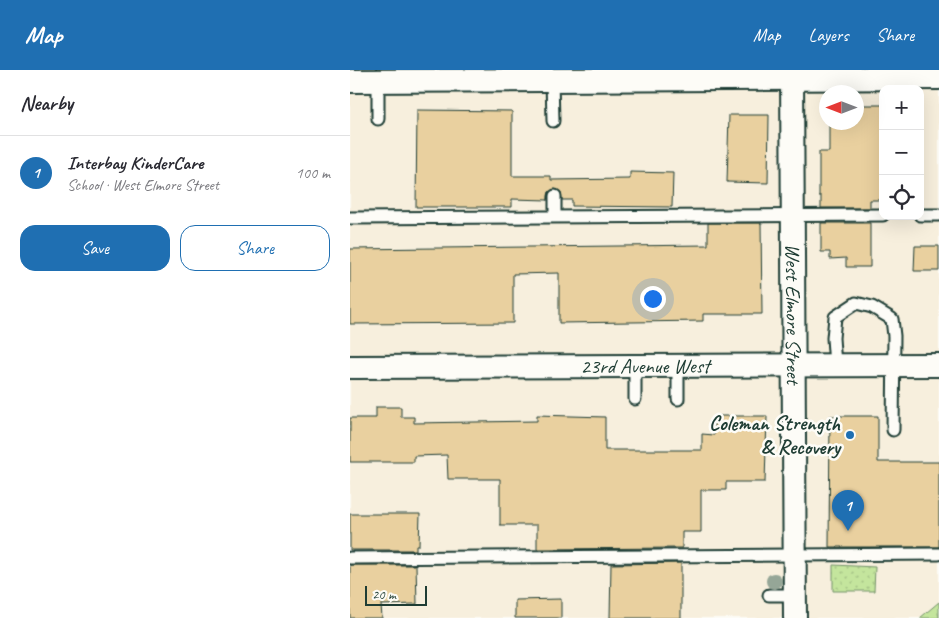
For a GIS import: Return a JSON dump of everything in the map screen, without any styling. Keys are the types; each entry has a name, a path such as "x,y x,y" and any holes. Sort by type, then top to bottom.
{"street":[{"path":"350,81 552,80 792,74 939,78"},
{"name":"West Elmore Street","path":"792,74 795,618"},
{"name":"23rd Avenue West","path":"350,367 939,365"}],"lane":[{"path":"552,80 553,121"},
{"path":"378,81 378,119"},
{"path":"555,196 555,216"},
{"path":"350,218 879,215"},
{"path":"924,215 939,215"},
{"path":"835,366 833,338 835,317 856,303 872,307 892,320 893,430"},
{"path":"635,366 635,399"},
{"path":"678,366 678,399"},
{"path":"350,558 939,554"},
{"path":"769,595 795,595"}],"shaded area":[{"path":"350,70 939,70 939,618 350,618"}],"green space":[{"path":"833,565 875,567 874,591 833,591"},
{"path":"939,602 939,618 920,618"}],"building":[{"path":"864,105 879,105 879,200 870,200 870,208 821,208 821,196 819,196 819,152 829,152 829,130 864,130"},
{"path":"417,110 512,111 512,176 551,176 551,180 630,179 630,172 673,173 672,207 572,206 572,200 562,200 561,192 555,189 549,192 548,200 512,199 512,207 416,207"},
{"path":"729,115 769,115 768,183 727,182"},
{"path":"708,223 761,223 762,314 703,314 703,321 559,323 559,273 513,274 513,323 350,324 350,249 708,245"},
{"path":"821,223 870,223 870,267 846,267 846,258 830,259 830,252 821,252"},
{"path":"915,246 939,246 939,271 914,271"},
{"path":"376,407 401,407 401,417 414,417 414,423 537,421 537,415 605,417 605,450 702,450 702,434 714,435 714,416 767,416 765,482 726,482 726,490 701,490 701,532 682,532 682,548 537,549 537,525 500,525 500,479 448,479 447,455 414,456 414,462 350,462 350,418 376,418"},
{"path":"830,416 878,416 878,462 939,462 939,547 829,547"},
{"path":"350,514 420,514 419,545 416,545 416,550 350,550"},
{"path":"681,563 681,618 610,618 611,564"},
{"path":"350,565 416,565 417,604 381,605 382,618 350,618"},
{"path":"561,599 561,618 515,618 515,600"}],"place":[{"name":"Coleman Strength & Recovery","path":"850,435"},
{"name":"Interbay KinderCare","path":"848,531"}]}
